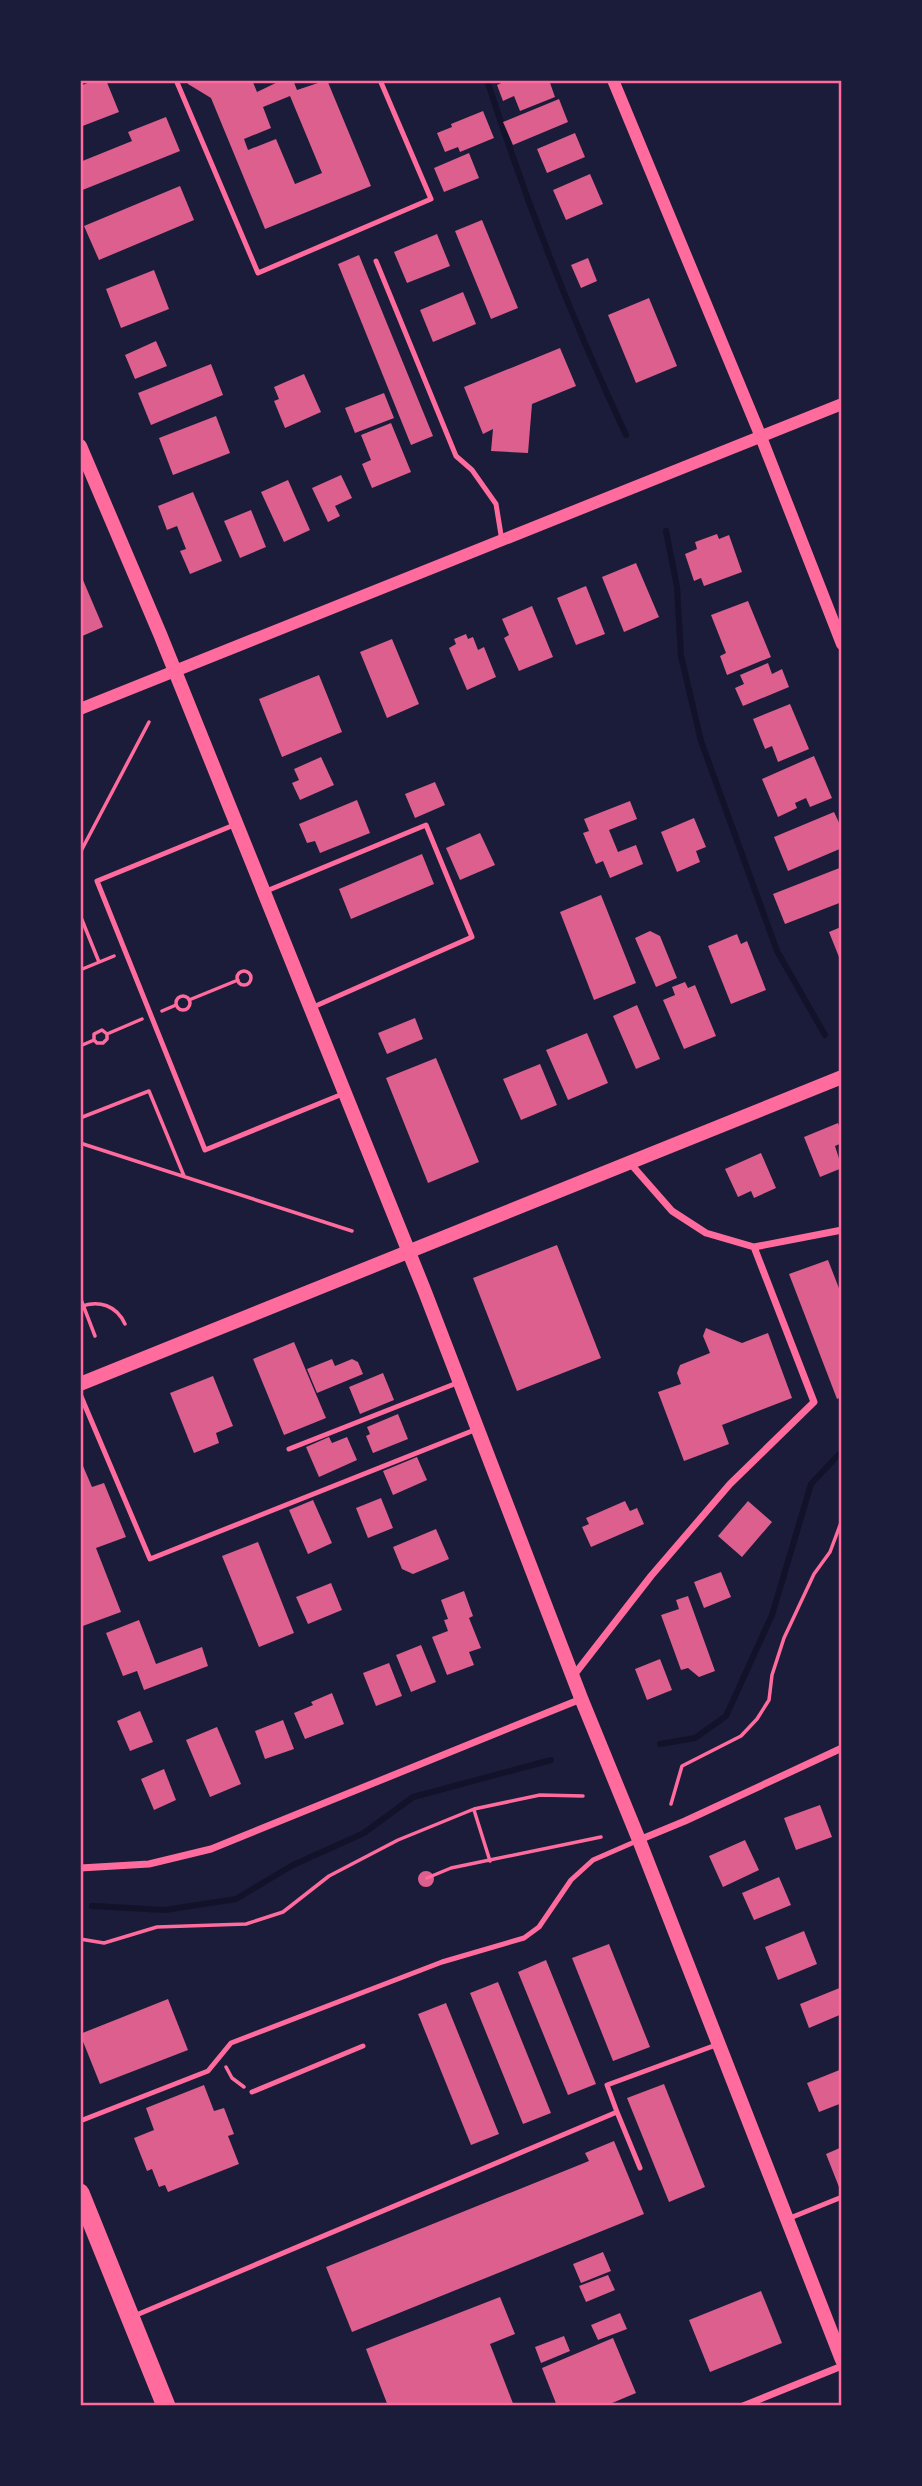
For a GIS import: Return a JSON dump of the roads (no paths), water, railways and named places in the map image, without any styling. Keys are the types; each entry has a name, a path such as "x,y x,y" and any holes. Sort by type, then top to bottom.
{"highway":[{"path":"80,2193 166,2406"}],"main road":[{"path":"80,446 409,1252 581,1698 842,2360"},
{"path":"80,1384 842,1077"}],"street":[{"path":"613,80 761,437 842,643"},
{"path":"80,709 842,404"},
{"path":"629,1163 672,1211 706,1233 754,1247 842,1230"},
{"path":"574,1675 651,1576 730,1484 814,1402 754,1247"},
{"path":"80,1868 149,1864 212,1849 581,1698"},
{"path":"639,1840 842,1748"},
{"path":"743,2406 842,2366"}],"lane":[{"path":"176,80 258,273 431,199 380,80"},
{"path":"376,261 456,456 471,470 496,504 502,541"},
{"path":"236,824 97,881 205,1150 345,1093"},
{"path":"264,892 426,825 472,937 311,1008"},
{"path":"289,1449 460,1382"},
{"path":"80,1394 150,1559 479,1428"},
{"path":"80,2121 208,2071 231,2043 442,1962 524,1938 539,1927 572,1880 593,1860 639,1840"},
{"path":"640,2168 607,2085 718,2044"},
{"path":"252,2092 363,2046"},
{"path":"131,2317 617,2112"},
{"path":"787,2219 842,2197"}],"waterway":[{"path":"487,80 551,260 626,435"},
{"path":"666,531 677,587 681,656 701,741 777,951 825,1035"},
{"path":"660,1744 695,1738 726,1716 772,1615 811,1484 842,1451"},
{"path":"92,1906 165,1910 236,1899 293,1865 364,1833 413,1797 551,1760"}]}
